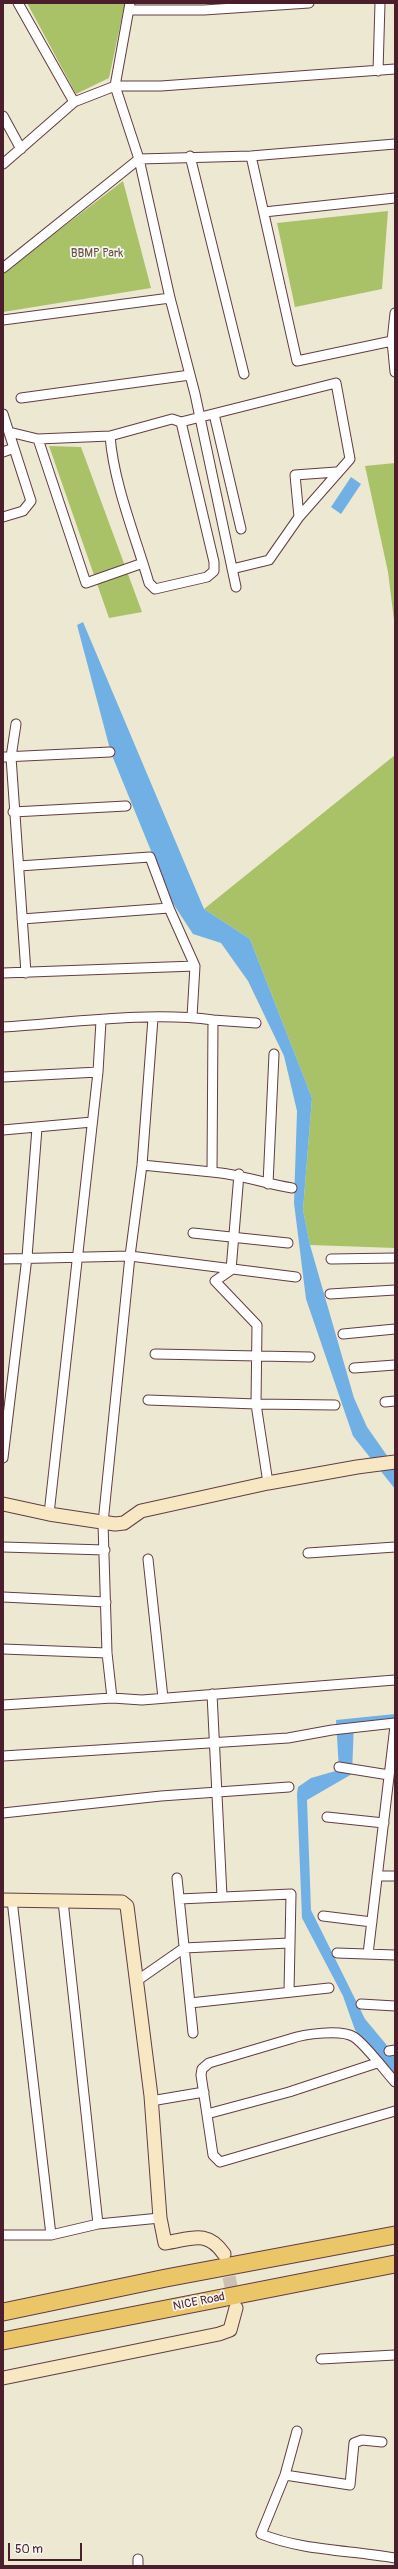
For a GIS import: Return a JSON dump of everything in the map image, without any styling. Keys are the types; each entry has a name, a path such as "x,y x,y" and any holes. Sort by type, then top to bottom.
{"highway":[{"path":"3,2312 166,2278 395,2235"},
{"name":"NICE Road","path":"3,2340 395,2264"}],"street":[{"path":"18,3 74,102"},
{"path":"236,587 200,418 170,298 138,159 115,86 129,7 205,7 309,3"},
{"path":"378,71 380,3"},
{"path":"3,164 74,102 115,86 161,86 395,69"},
{"path":"3,116 21,149"},
{"path":"3,268 138,159 190,156 251,156 395,144"},
{"path":"190,156 244,374"},
{"path":"251,156 297,361 392,341"},
{"path":"264,212 395,198"},
{"path":"3,320 170,298"},
{"path":"395,313 392,341 395,372"},
{"path":"21,398 190,376"},
{"path":"9,432 38,439 110,436 172,419 181,422 200,418 336,383 350,459 336,472 299,517 269,560 232,569"},
{"path":"3,414 31,501 23,511 3,517"},
{"path":"214,414 241,529"},
{"path":"110,436 112,455 143,563 149,583 154,589 207,577 214,571 214,562 181,422"},
{"path":"38,439 86,583 143,563"},
{"path":"3,452 14,448"},
{"path":"299,517 295,475 336,472"},
{"path":"16,724 7,757 18,866 26,973"},
{"path":"7,757 110,752"},
{"path":"13,812 126,806"},
{"path":"18,866 150,857 168,908 195,966 192,1017"},
{"path":"22,919 168,908"},
{"path":"3,973 195,966"},
{"path":"3,1027 192,1017 256,1023"},
{"path":"112,1698 106,1652 105,1550 103,1523 130,1256 142,1165 153,1018"},
{"path":"212,1172 214,1020"},
{"path":"50,1514 98,1072 101,1021"},
{"path":"268,1184 274,1054"},
{"path":"3,1077 98,1072"},
{"path":"3,1130 92,1122"},
{"path":"3,1458 27,1257 37,1128"},
{"path":"142,1165 239,1174 268,1184 292,1188"},
{"path":"239,1174 230,1270 216,1280 257,1325 256,1404 268,1483"},
{"path":"193,1234 288,1243"},
{"path":"3,1259 27,1257 130,1256 230,1270 296,1277"},
{"path":"331,1259 395,1258"},
{"path":"330,1294 395,1290"},
{"path":"343,1334 395,1329"},
{"path":"155,1354 310,1357"},
{"path":"354,1368 395,1365"},
{"path":"148,1400 335,1405"},
{"path":"385,1402 395,1401"},
{"path":"3,1504 103,1523 124,1523 141,1511 268,1483 357,1467 395,1462"},
{"path":"3,1547 105,1550"},
{"path":"308,1553 395,1547"},
{"path":"148,1559 163,1698"},
{"path":"3,1597 106,1602"},
{"path":"3,1649 106,1652"},
{"path":"3,1705 112,1698 142,1700 394,1680"},
{"path":"212,1694 222,1896"},
{"path":"3,1756 214,1741 288,1738 340,1729 395,1724 368,1954"},
{"path":"339,1767 389,1775"},
{"path":"3,1813 217,1791 289,1787"},
{"path":"327,1817 384,1823"},
{"path":"377,1876 395,1876"},
{"path":"177,1878 193,2033"},
{"path":"180,1899 291,1894 289,1992"},
{"path":"51,2235 7,1900 122,1902 127,1906 138,1980 152,2101 160,2218 165,2243 208,2238 216,2242 224,2254"},
{"path":"63,1901 98,2224"},
{"path":"323,1916 372,1922"},
{"path":"138,1980 184,1948 289,1943"},
{"path":"337,1953 395,1955"},
{"path":"190,2003 329,1988"},
{"path":"361,2004 395,2006"},
{"path":"395,2082 355,2037 350,2035 302,2035 209,2063 202,2069 213,2155 220,2162 395,2111"},
{"path":"207,2114 289,2092 377,2063"},
{"path":"152,2101 204,2092"},
{"path":"3,2235 51,2235 98,2224 160,2218"},
{"path":"3,2378 219,2334 230,2330 236,2308"},
{"path":"321,2359 395,2355"},
{"path":"297,2431 284,2475 261,2534 277,2541 316,2548 395,2558"},
{"path":"284,2475 350,2485 354,2443 362,2440 382,2442"}],"green space":[{"path":"27,3 125,3 109,78 76,94"},
{"name":"BBMP Park","path":"123,181 151,288 3,312 3,273"},
{"path":"388,211 382,289 295,307 277,223"},
{"path":"49,446 81,447 142,612 109,618"},
{"path":"395,463 395,628 388,572 365,466"},
{"path":"395,755 395,1248 310,1245 303,1210 312,1098 250,939 204,909"}],"water":[{"path":"351,477 361,484 341,514 331,507"},
{"path":"83,622 204,909 250,939 312,1098 303,1210 310,1245 354,1398 367,1427 395,1467 395,1489 353,1436 306,1299 294,1203 297,1111 284,1056 248,981 221,943 193,934 172,902 111,753 77,625"},
{"path":"395,1714 395,1718 354,1723 352,1774 307,1800 311,1910 365,2019 395,2055 395,2077 355,2030 343,1996 302,1918 297,1794 298,1787 311,1778 339,1770 336,1720"}],"tunnel":[{"path":"225,2258 235,2305"}]}
